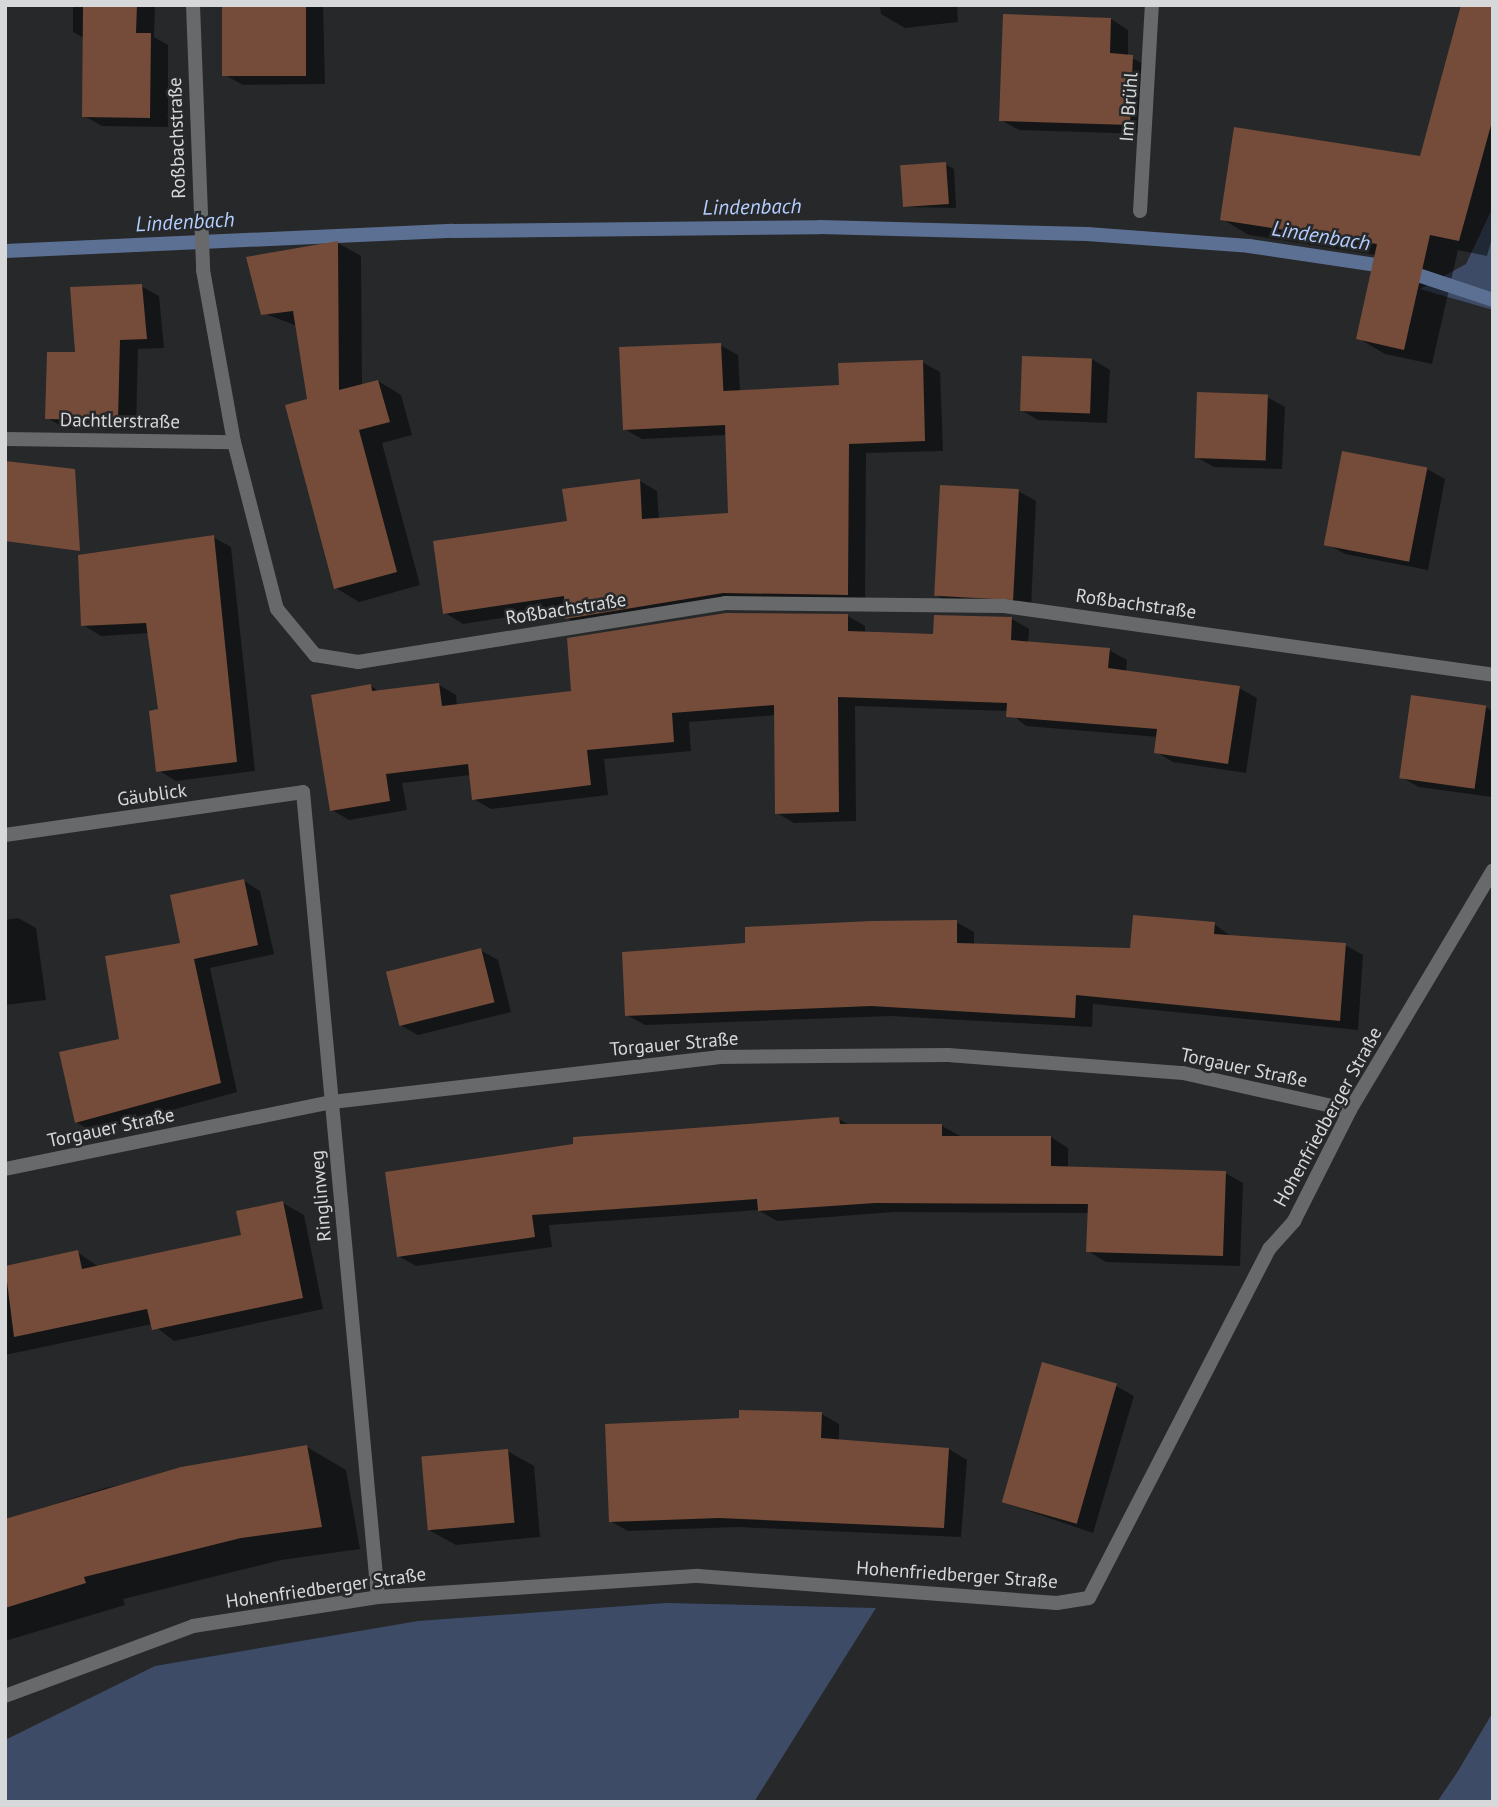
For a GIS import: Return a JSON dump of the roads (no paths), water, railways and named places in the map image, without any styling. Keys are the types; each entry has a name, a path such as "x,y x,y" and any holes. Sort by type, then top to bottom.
{"street":[{"name":"Roßbachstraße","path":"193,5 197,177 203,270 234,442 277,609 316,656 358,662 725,603 1004,606 1493,675"},
{"name":"Im Brühl","path":"1140,211 1153,5"},
{"name":"Dachtlerstraße","path":"5,439 234,442"},
{"name":"Gäublick","path":"5,835 303,792"},
{"name":"Ringlinweg","path":"303,792 378,1597"},
{"name":"Hohenfriedberger Straße","path":"5,1696 193,1626 378,1597 698,1576 1057,1603 1089,1598 1269,1248 1294,1221 1350,1110 1493,870"},
{"name":"Torgauer Straße","path":"5,1169 332,1102 718,1057 948,1055 1183,1073 1350,1110"}],"waterway":[{"name":"Lindenbach","path":"5,251 453,231 820,227 1087,234 1249,246 1397,268 1493,300"}]}
